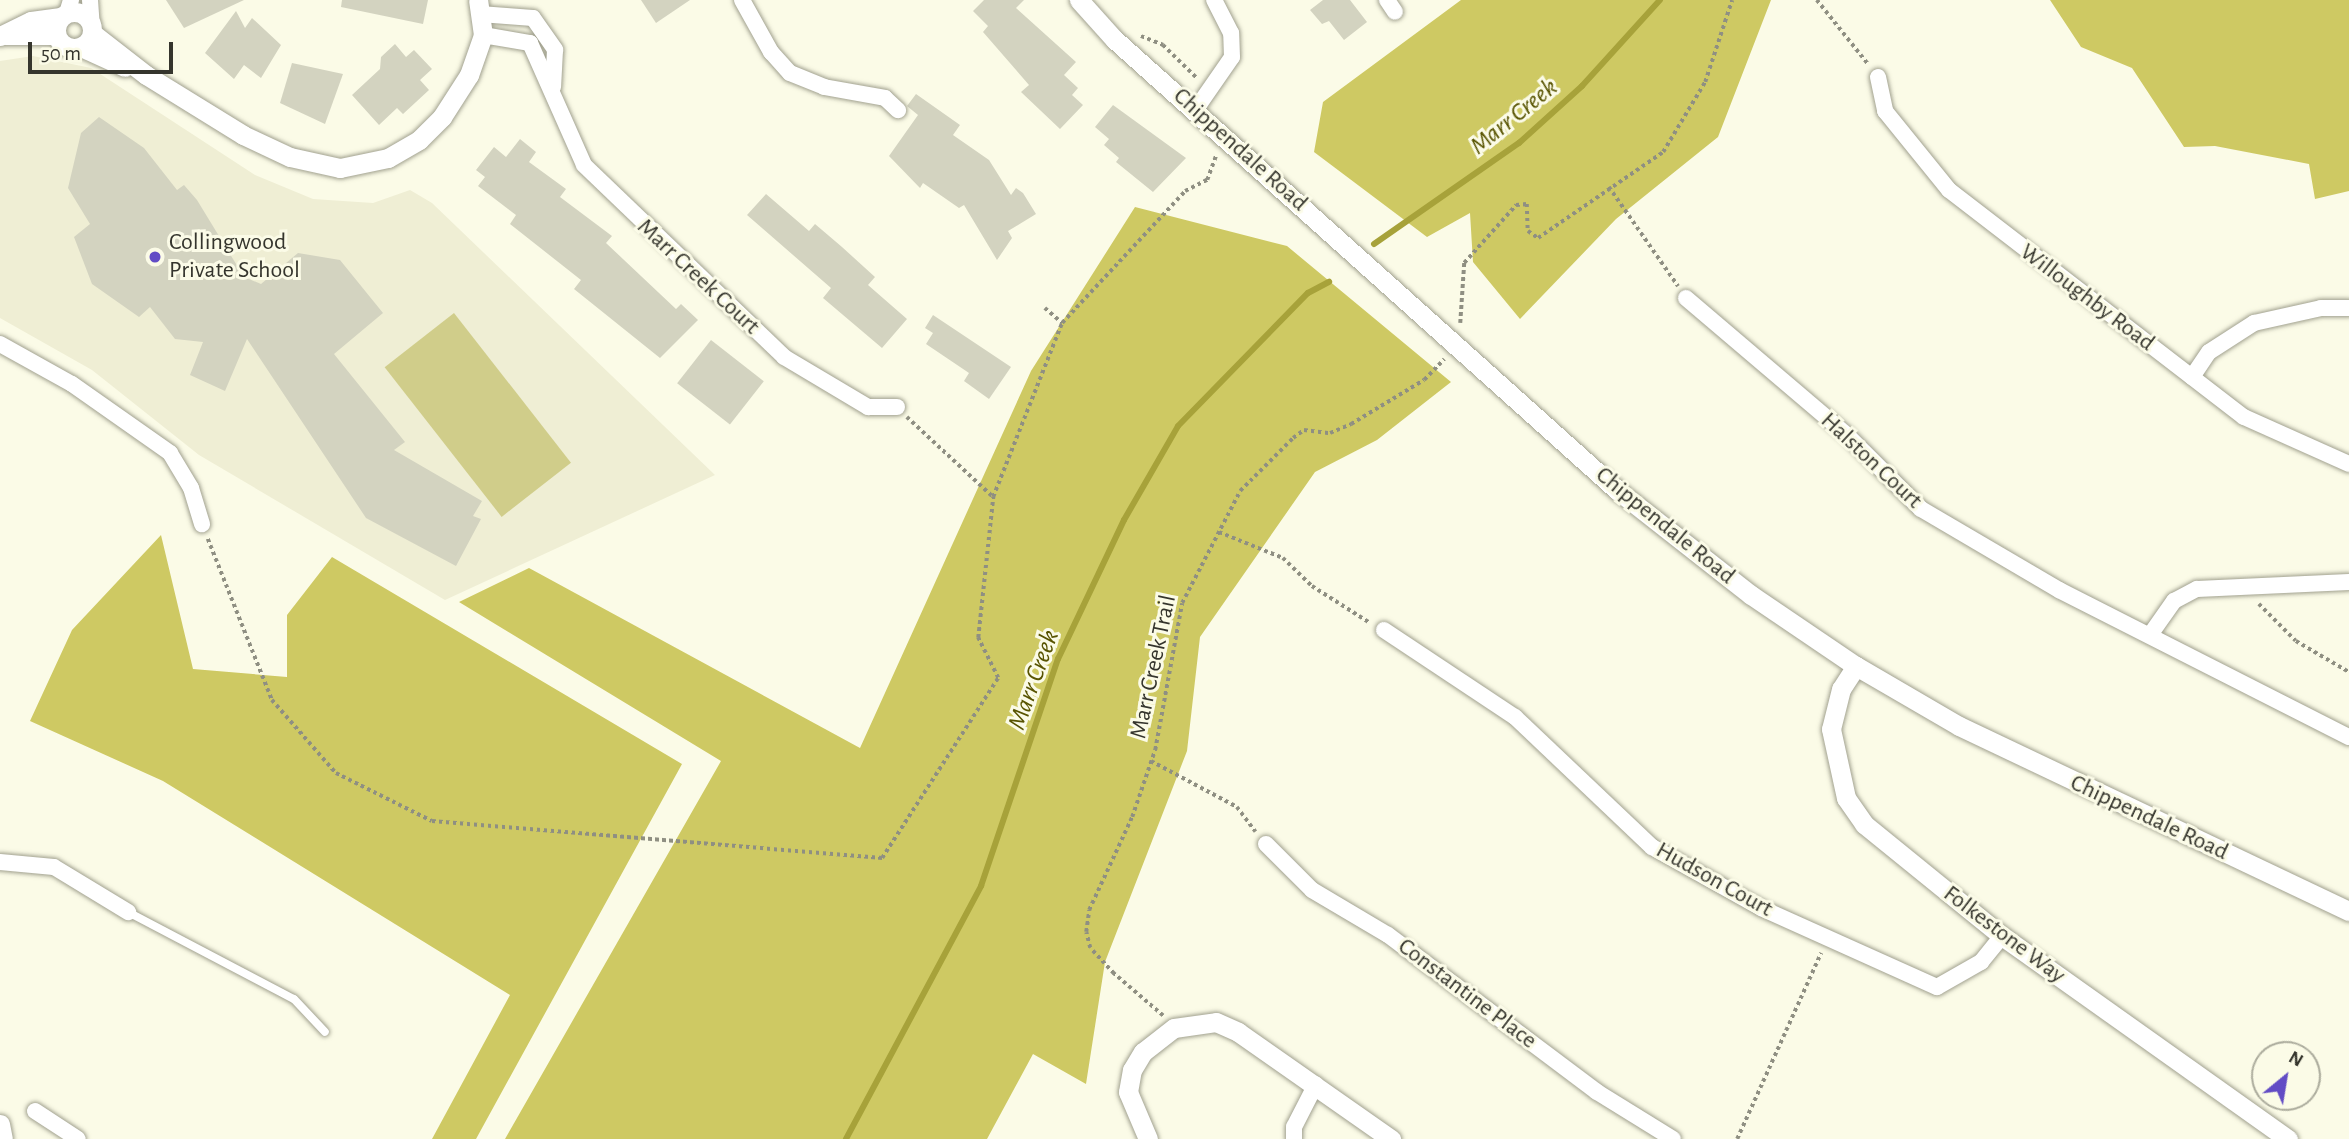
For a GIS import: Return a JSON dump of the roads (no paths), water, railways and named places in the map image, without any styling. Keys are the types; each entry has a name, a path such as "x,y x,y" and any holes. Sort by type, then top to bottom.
{"street":[{"path":"88,35 90,0"},
{"path":"742,0 771,52 790,73 824,87 885,98 898,110"},
{"name":"Chippendale Road","path":"1079,0 1114,39 1196,109 1648,516 1856,666 2021,758 2349,911"},
{"path":"1196,109 1232,57 1231,33 1214,0"},
{"path":"2,35 80,13 88,35 146,75 243,135 290,157 340,168 388,158 419,140 442,117 469,75 482,35 479,7"},
{"name":"Marr Creek Court","path":"479,7 533,19 555,50 553,87"},
{"path":"64,16 63,45 88,35"},
{"name":"Marr Creek Court","path":"482,35 530,43 553,87 584,165 631,215 784,357 868,407 897,407"},
{"name":"Willoughby Road","path":"1878,77 1885,111 1949,190 2255,423 2349,464"},
{"name":"Halston Court","path":"1686,298 1848,436 1921,509 2059,590 2150,635"},
{"path":"2192,377 2208,352 2254,323 2349,307"},
{"path":"0,344 72,384 170,453 191,488 202,524"},
{"path":"2349,582 2197,589 2174,601 2150,635 2349,737"},
{"name":"Hudson Court","path":"1384,631 1515,717 1652,847 1761,908 1937,987 1981,962 2002,936"},
{"name":"Folkestone Way","path":"1856,666 1841,689 1831,729 1846,797 1864,824 2002,936 2288,1139"},
{"name":"Constantine Place","path":"1266,844 1312,891 1388,935 1597,1092 1673,1139"},
{"path":"0,862 54,867 128,912"},
{"path":"1148,1139 1128,1092 1132,1070 1143,1052 1174,1028 1216,1022 1316,1084 1391,1139"},
{"path":"1294,1139 1294,1127 1316,1084"},
{"path":"35,1111 78,1139"},
{"path":"0,1124 4,1139"}],"lane":[{"path":"128,912 294,999 325,1032"}],"waterway":[{"name":"Marr Creek","path":"1374,244 1519,143 1582,86 1660,0"},
{"name":"Marr Creek","path":"846,1139 981,886 1058,659 1124,520 1178,426 1308,293 1329,282"}],"place":[{"name":"Collingwood Private School","path":"155,257"}]}
